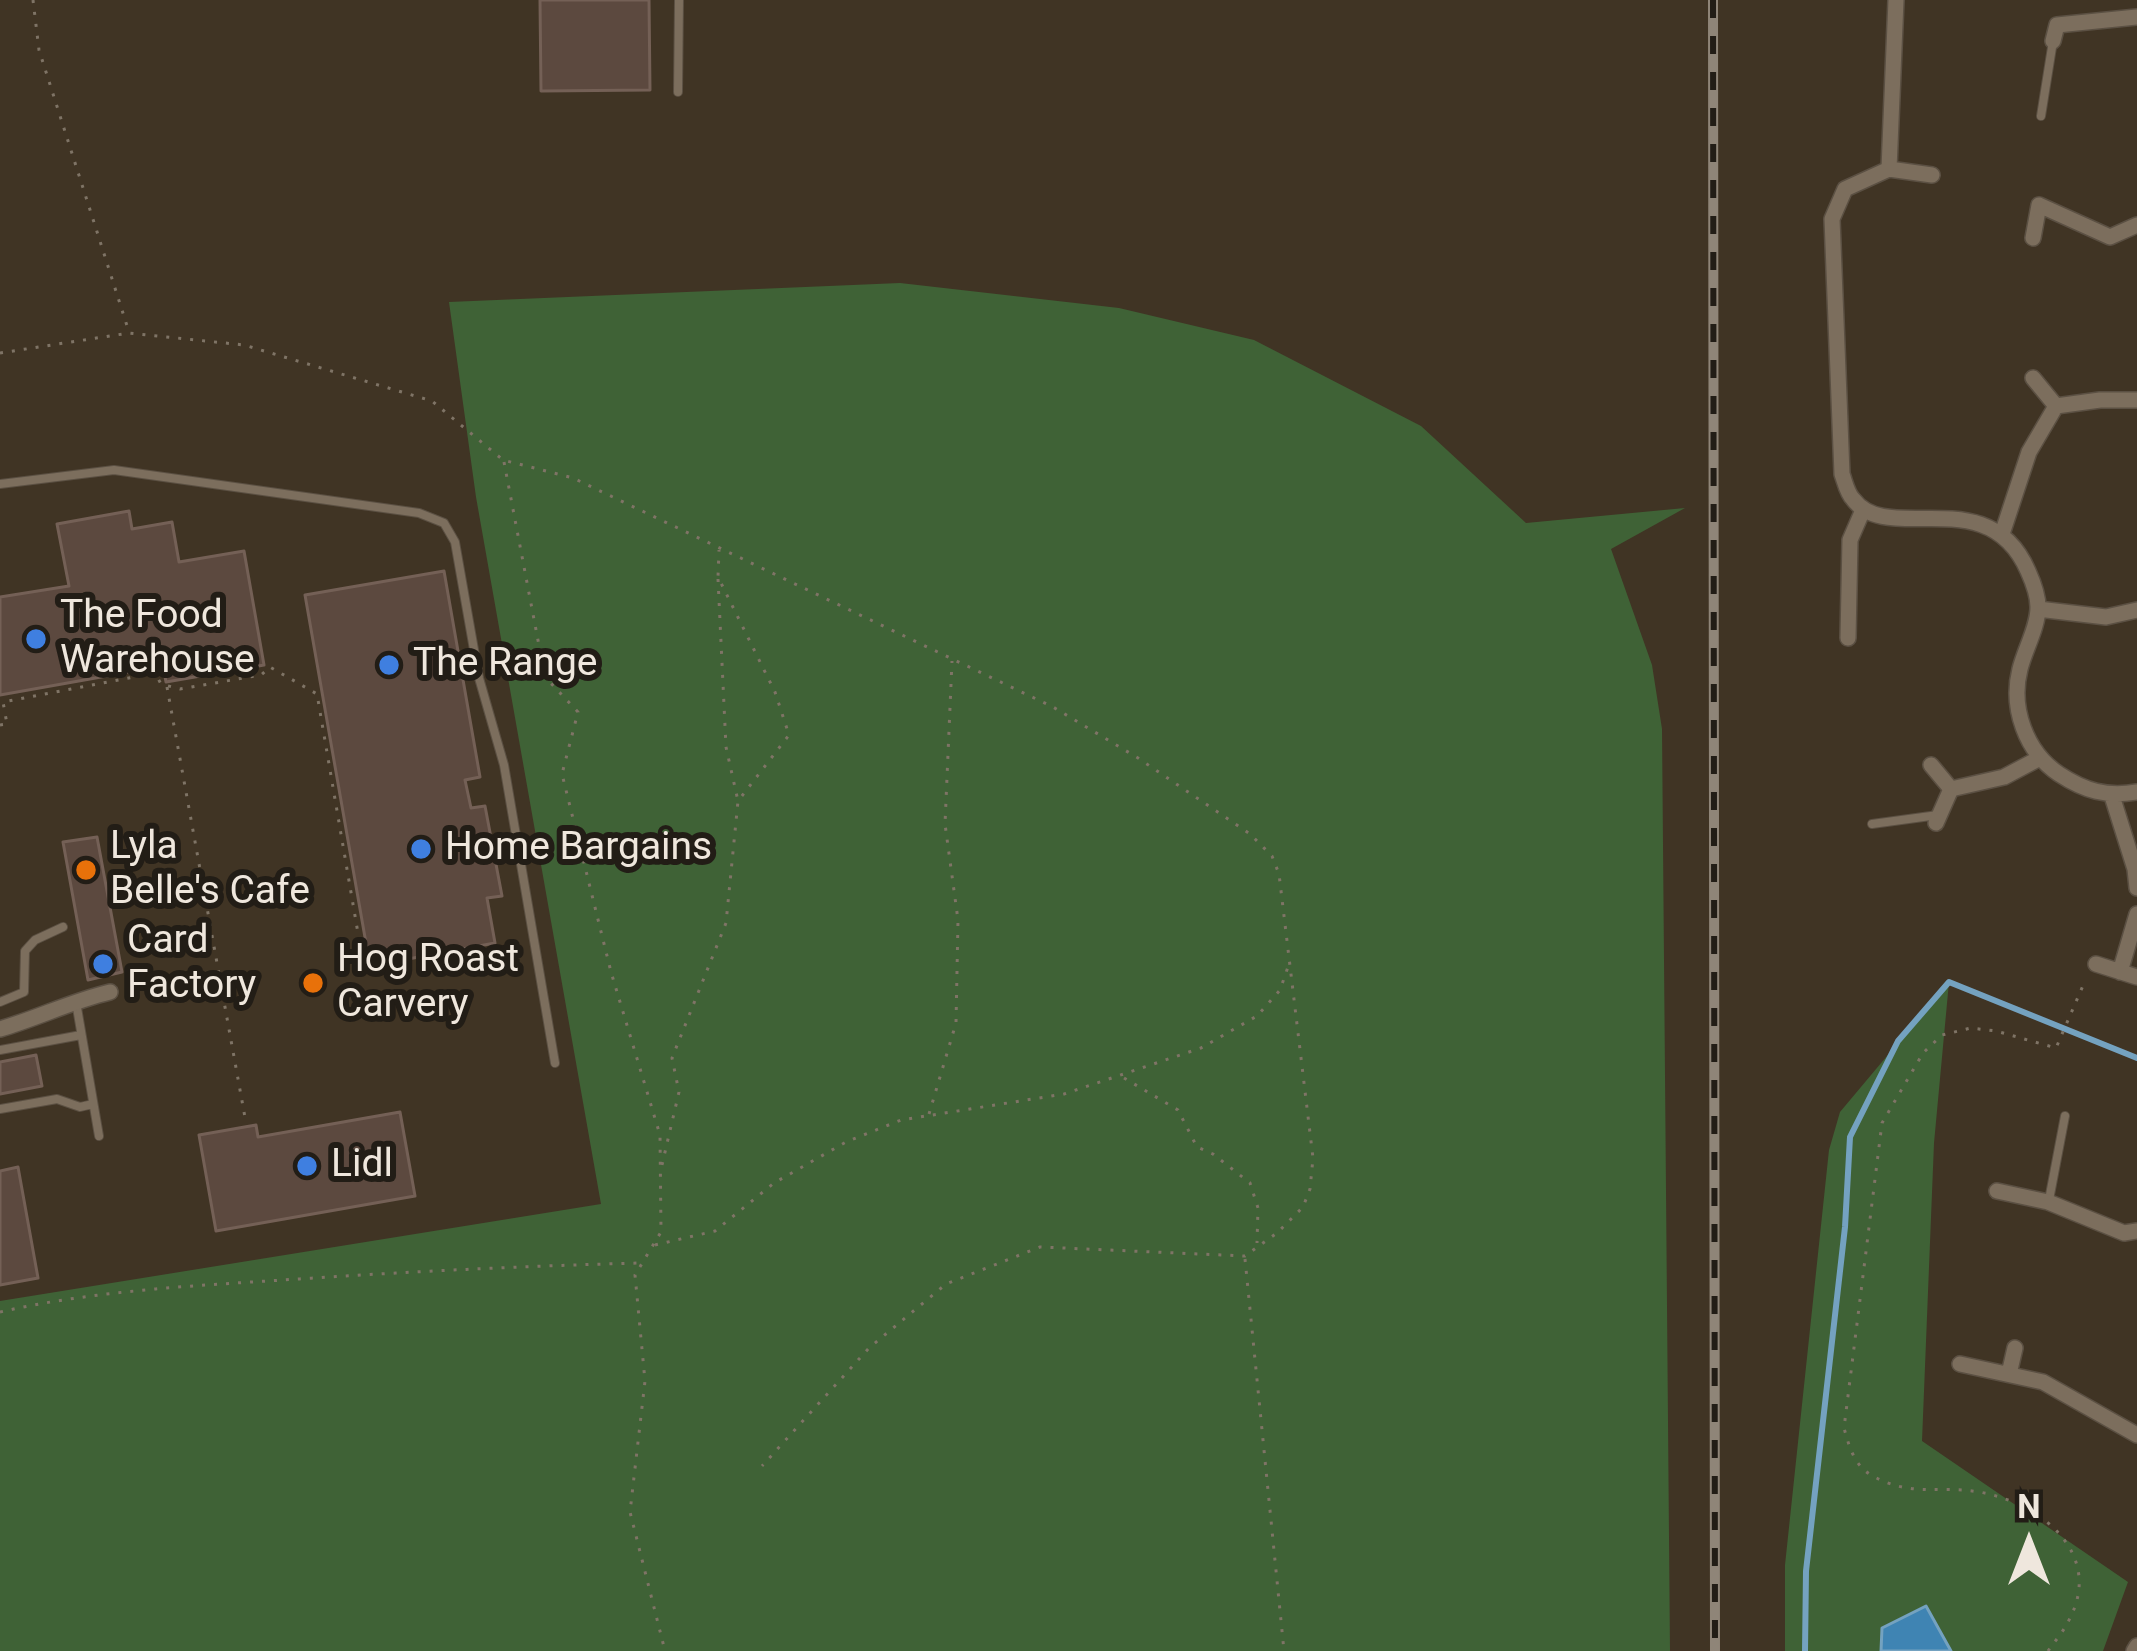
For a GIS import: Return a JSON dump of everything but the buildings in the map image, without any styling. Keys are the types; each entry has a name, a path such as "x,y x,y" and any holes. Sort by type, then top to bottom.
{"street":[{"path":"1888,169 1896,0"},
{"path":"2053,41 2057,25 2137,17"},
{"path":"1932,175 1888,169 1845,190 1832,219 1842,474 1851,498 1863,510 1976,523 2002,534 2030,575 2038,609 2018,690 2019,713 2038,759 2089,790 2112,796 2137,792"},
{"path":"2033,238 2039,205 2110,237 2137,225"},
{"path":"2033,378 2056,406"},
{"path":"2056,406 2137,400"},
{"path":"2002,534 2029,452 2056,406"},
{"path":"1848,638 1850,540 1863,510"},
{"path":"2038,609 2106,617 2137,610"},
{"path":"1951,789 2004,777 2038,759"},
{"path":"1931,765 1951,789"},
{"path":"1937,819 1951,789"},
{"path":"2112,796 2137,888"},
{"path":"2096,964 2129,974 2137,914"},
{"path":"0,1029 110,992"},
{"path":"1997,1191 2048,1202 2124,1233 2137,1231"},
{"path":"2009,1374 2015,1348"},
{"path":"1960,1364 2062,1391 2137,1435"}],"lane":[{"path":"679,0 679,92"},
{"path":"2042,116 2053,41"},
{"path":"0,484 114,470 419,513 444,523 455,542 479,678 504,765 555,1063"},
{"path":"1871,824 1937,819"},
{"path":"0,1002 24,992 25,951 35,940 63,927"},
{"path":"75,1000 99,1136"},
{"path":"0,1050 81,1035"},
{"path":"0,1108 57,1099 80,1107 93,1104"},
{"path":"2048,1202 2065,1116"}],"path":[{"path":"33,0 39,50 129,333"},
{"path":"0,353 129,333 244,345 432,401 503,460 573,478 1053,707 1250,834 1272,856 1279,874 1313,1158 1303,1207 1245,1256 1040,1247 946,1284 869,1348 762,1466"},
{"path":"503,460 545,676 578,712 562,773 611,972 660,1135 661,1232 635,1275 645,1381 630,1512 665,1651"},
{"path":"660,1173 680,1092 672,1058 727,923 738,801 726,746 719,548"},
{"path":"718,577 775,692 789,735 738,801"},
{"path":"929,1116 956,1023 958,920 945,824 952,659"},
{"path":"166,686 180,689 241,679 261,675 270,667 317,694 360,945"},
{"path":"0,725 8,724 3,702 154,673 166,686 245,1123"},
{"path":"653,1246 716,1231 774,1183 846,1142 901,1120 1064,1094 1202,1048 1257,1016 1280,990 1290,964"},
{"path":"2048,1651 2072,1617 2078,1587 2078,1563 2066,1538 2044,1518 2014,1502 1977,1491 1906,1490 1867,1473 1852,1454 1844,1428 1882,1123 1923,1053 1942,1035 1971,1028 2056,1048 2096,964"},
{"path":"1123,1077 1178,1110 1197,1148 1213,1154 1250,1183 1258,1208 1256,1247"},
{"path":"1245,1256 1284,1651"},
{"path":"0,1312 43,1302 192,1286 643,1262"}],"green space":[{"path":"900,283 1119,308 1254,340 1421,426 1526,523 1685,508 1611,549 1652,665 1662,729 1670,1651 0,1651 0,1301 601,1204 476,497 449,302"},
{"path":"1949,982 1934,1143 1922,1441 2128,1582 2103,1651 1785,1651 1785,1565 1829,1150 1840,1112"}],"water":[{"path":"1926,1606 1951,1651 1881,1651 1882,1628"}],"waterway":[{"path":"1805,1651 1806,1571 1845,1227 1850,1137 1898,1041 1949,982 2137,1058"}],"railway":[{"path":"1713,0 1715,1651"}],"place":[{"name":"The Food Warehouse","path":"36,639"},
{"name":"The Range","path":"389,665"},
{"name":"Home Bargains","path":"421,849"},
{"name":"Lyla Belle's Cafe","path":"86,870"},
{"name":"Card Factory","path":"103,964"},
{"name":"Hog Roast Carvery","path":"313,983"},
{"name":"Lidl","path":"307,1166"}]}
